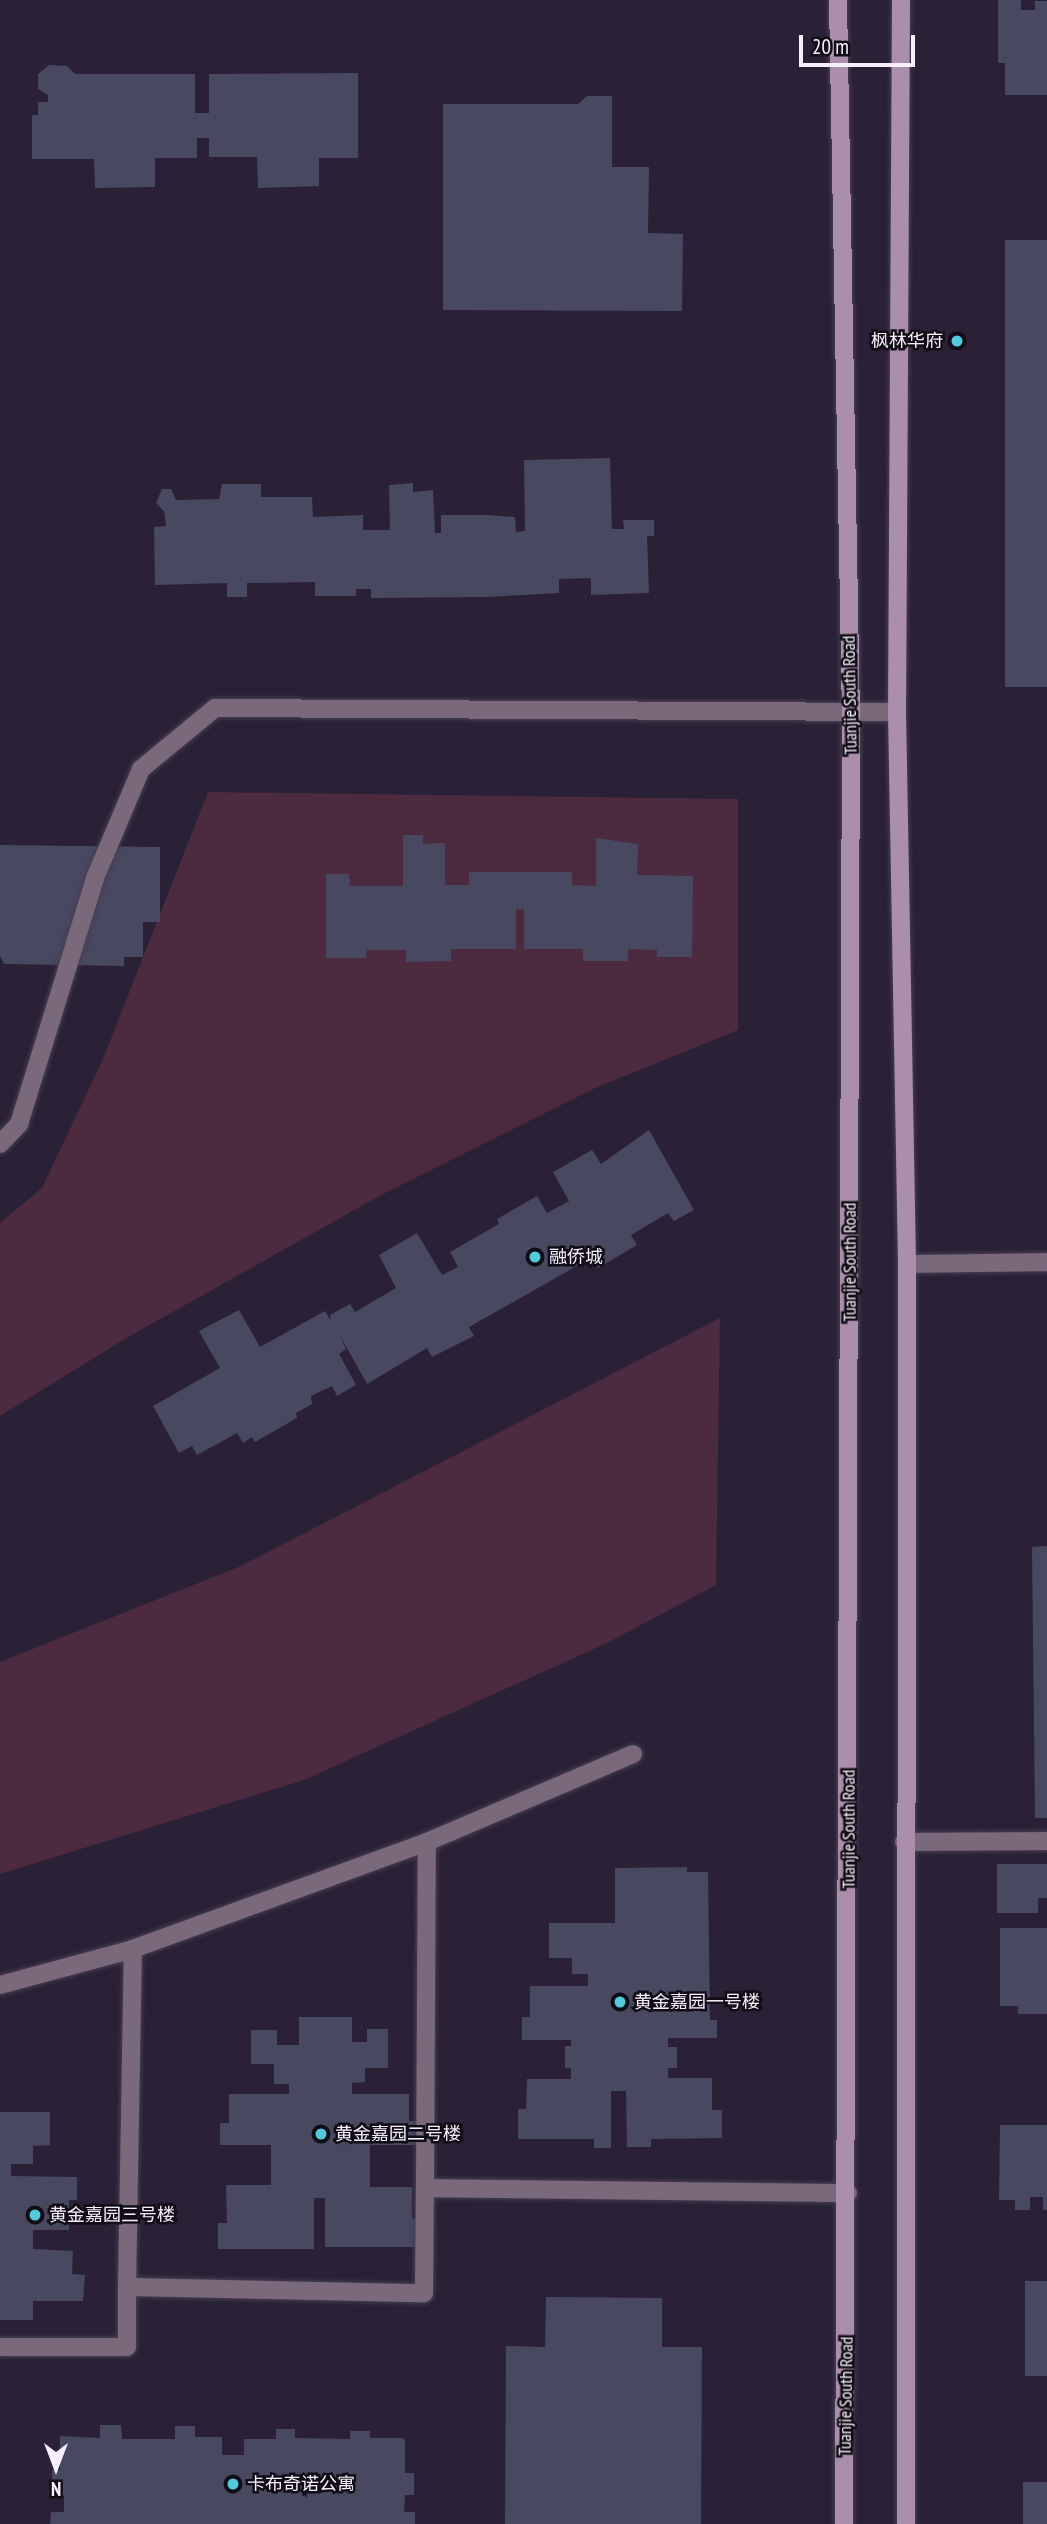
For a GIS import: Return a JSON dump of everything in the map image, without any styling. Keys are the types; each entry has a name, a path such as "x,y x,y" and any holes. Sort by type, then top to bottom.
{"main road":[{"name":"Tuanjie South Road","path":"838,0 851,713 845,2524"},
{"path":"901,0 897,712 907,1264 904,1842 906,2524"}],"street":[{"path":"0,1144 19,1125 95,878 141,769 215,708 897,712"},
{"path":"907,1264 1047,1262"},
{"path":"0,1985 133,1949 428,1842 633,1754"},
{"path":"904,1842 1047,1841"},
{"path":"127,2287 424,2293 428,1842"},
{"path":"0,2347 127,2347 133,1949"},
{"path":"425,2188 848,2193"}],"shaded area":[{"path":"208,792 738,799 738,1030 593,1089 381,1195 123,1340 0,1416 0,1223 42,1188 103,1059"},
{"path":"720,1318 716,1585 607,1643 304,1780 0,1874 0,1662 241,1566"}],"building":[{"path":"998,0 1021,0 1021,10 1035,10 1035,1 1047,1 1047,95 1005,95 1005,63 998,63"},
{"path":"49,65 67,66 75,74 195,74 195,113 209,113 209,74 358,73 358,158 319,158 319,186 258,188 257,157 209,157 209,138 197,138 197,158 155,158 155,187 95,188 94,159 32,159 32,115 38,115 38,102 48,102 48,95 38,89 38,74"},
{"path":"587,96 612,96 612,167 649,167 648,233 683,234 682,311 443,310 443,104 578,104"},
{"path":"1005,240 1047,240 1047,687 1005,687"},
{"path":"610,458 612,529 624,529 623,520 654,520 654,536 647,536 649,593 591,595 591,578 559,579 559,593 488,597 371,598 371,589 356,589 356,596 315,596 315,582 247,583 247,597 227,597 227,583 155,585 154,527 166,526 164,511 156,503 162,489 171,489 176,500 219,499 222,484 261,484 261,497 312,497 313,517 363,515 363,530 390,530 389,485 413,483 413,492 433,490 435,533 441,533 441,515 515,517 516,532 525,531 524,460"},
{"path":"403,835 423,835 423,844 445,843 445,885 469,885 469,872 572,872 572,885 596,886 596,838 638,844 637,875 693,876 692,957 657,957 657,950 628,949 628,961 583,961 583,949 524,949 524,909 516,909 516,949 451,949 451,961 406,962 406,950 367,950 366,958 326,958 326,874 349,874 350,886 403,886"},
{"path":"0,845 160,847 160,922 143,922 143,957 124,957 124,966 4,964 0,956"},
{"name":"融侨城","path":"649,1130 694,1210 674,1221 668,1213 631,1235 637,1245 598,1268 591,1258 469,1327 474,1336 432,1357 427,1348 367,1384 339,1334 346,1349 339,1354 356,1385 337,1396 332,1386 311,1396 312,1404 296,1413 297,1418 255,1442 252,1437 243,1443 237,1433 197,1455 192,1446 179,1453 153,1406 220,1368 199,1331 239,1310 260,1347 325,1311 331,1321 330,1315 350,1304 355,1312 396,1288 379,1255 417,1233 442,1275 458,1267 450,1252 499,1224 497,1219 537,1196 547,1213 569,1201 553,1172 592,1150 601,1164"},
{"path":"1047,1546 1047,1818 1035,1818 1032,1547"},
{"path":"997,1864 1047,1864 1047,1898 1038,1898 1038,1913 997,1913"},
{"name":"黄金嘉园一号楼","path":"687,1867 687,1872 708,1872 710,2020 717,2020 717,2038 668,2038 668,2047 677,2047 677,2068 668,2068 668,2078 712,2078 712,2110 722,2110 722,2138 651,2139 651,2147 627,2147 626,2091 611,2091 611,2148 594,2148 594,2139 518,2139 518,2109 526,2109 527,2079 571,2079 571,2068 565,2068 565,2046 571,2046 571,2040 522,2040 522,2017 530,2017 530,1986 588,1986 588,1974 572,1974 572,1958 549,1958 549,1923 615,1923 615,1868"},
{"path":"1000,1928 1047,1928 1047,2014 1018,2014 1018,2006 1000,2006"},
{"name":"黄金嘉园二号楼","path":"299,2017 352,2017 352,2042 367,2042 367,2029 388,2029 388,2068 365,2068 365,2082 352,2083 352,2094 409,2094 409,2121 422,2121 422,2145 370,2145 370,2187 412,2187 412,2219 424,2219 424,2247 325,2247 325,2198 314,2198 314,2249 218,2249 218,2223 227,2223 226,2185 271,2185 271,2145 220,2145 220,2123 229,2123 229,2094 289,2094 289,2084 274,2084 274,2064 251,2064 251,2030 277,2030 277,2045 299,2045"},
{"name":"黄金嘉园三号楼","path":"0,2112 50,2112 50,2145 33,2146 33,2164 11,2164 11,2176 77,2177 77,2200 69,2200 69,2230 33,2230 33,2249 73,2251 72,2274 85,2275 83,2301 33,2301 33,2320 0,2320"},
{"path":"1000,2125 1047,2125 1047,2210 1043,2210 1043,2197 1030,2197 1030,2210 1015,2210 1015,2200 999,2200"},
{"path":"1025,2281 1047,2281 1047,2376 1025,2376"},
{"path":"546,2297 662,2298 662,2347 702,2347 701,2524 505,2524 506,2346 545,2347"},
{"name":"卡布奇诺公寓","path":"100,2425 121,2425 122,2439 175,2439 175,2426 195,2426 195,2437 222,2437 222,2455 244,2455 244,2439 276,2439 276,2429 295,2429 295,2438 350,2439 350,2431 370,2431 370,2438 405,2439 405,2473 414,2473 414,2495 405,2495 404,2512 415,2512 415,2524 50,2524 51,2512 64,2512 64,2496 52,2495 52,2470 60,2470 60,2436 100,2438"},
{"path":"1023,2482 1047,2482 1047,2524 1023,2524"}],"place":[{"name":"枫林华府","path":"957,341"},
{"name":"融侨城","path":"535,1257"},
{"name":"黄金嘉园一号楼","path":"620,2002"},
{"name":"黄金嘉园二号楼","path":"321,2134"},
{"name":"黄金嘉园三号楼","path":"35,2215"},
{"name":"卡布奇诺公寓","path":"233,2484"}]}
